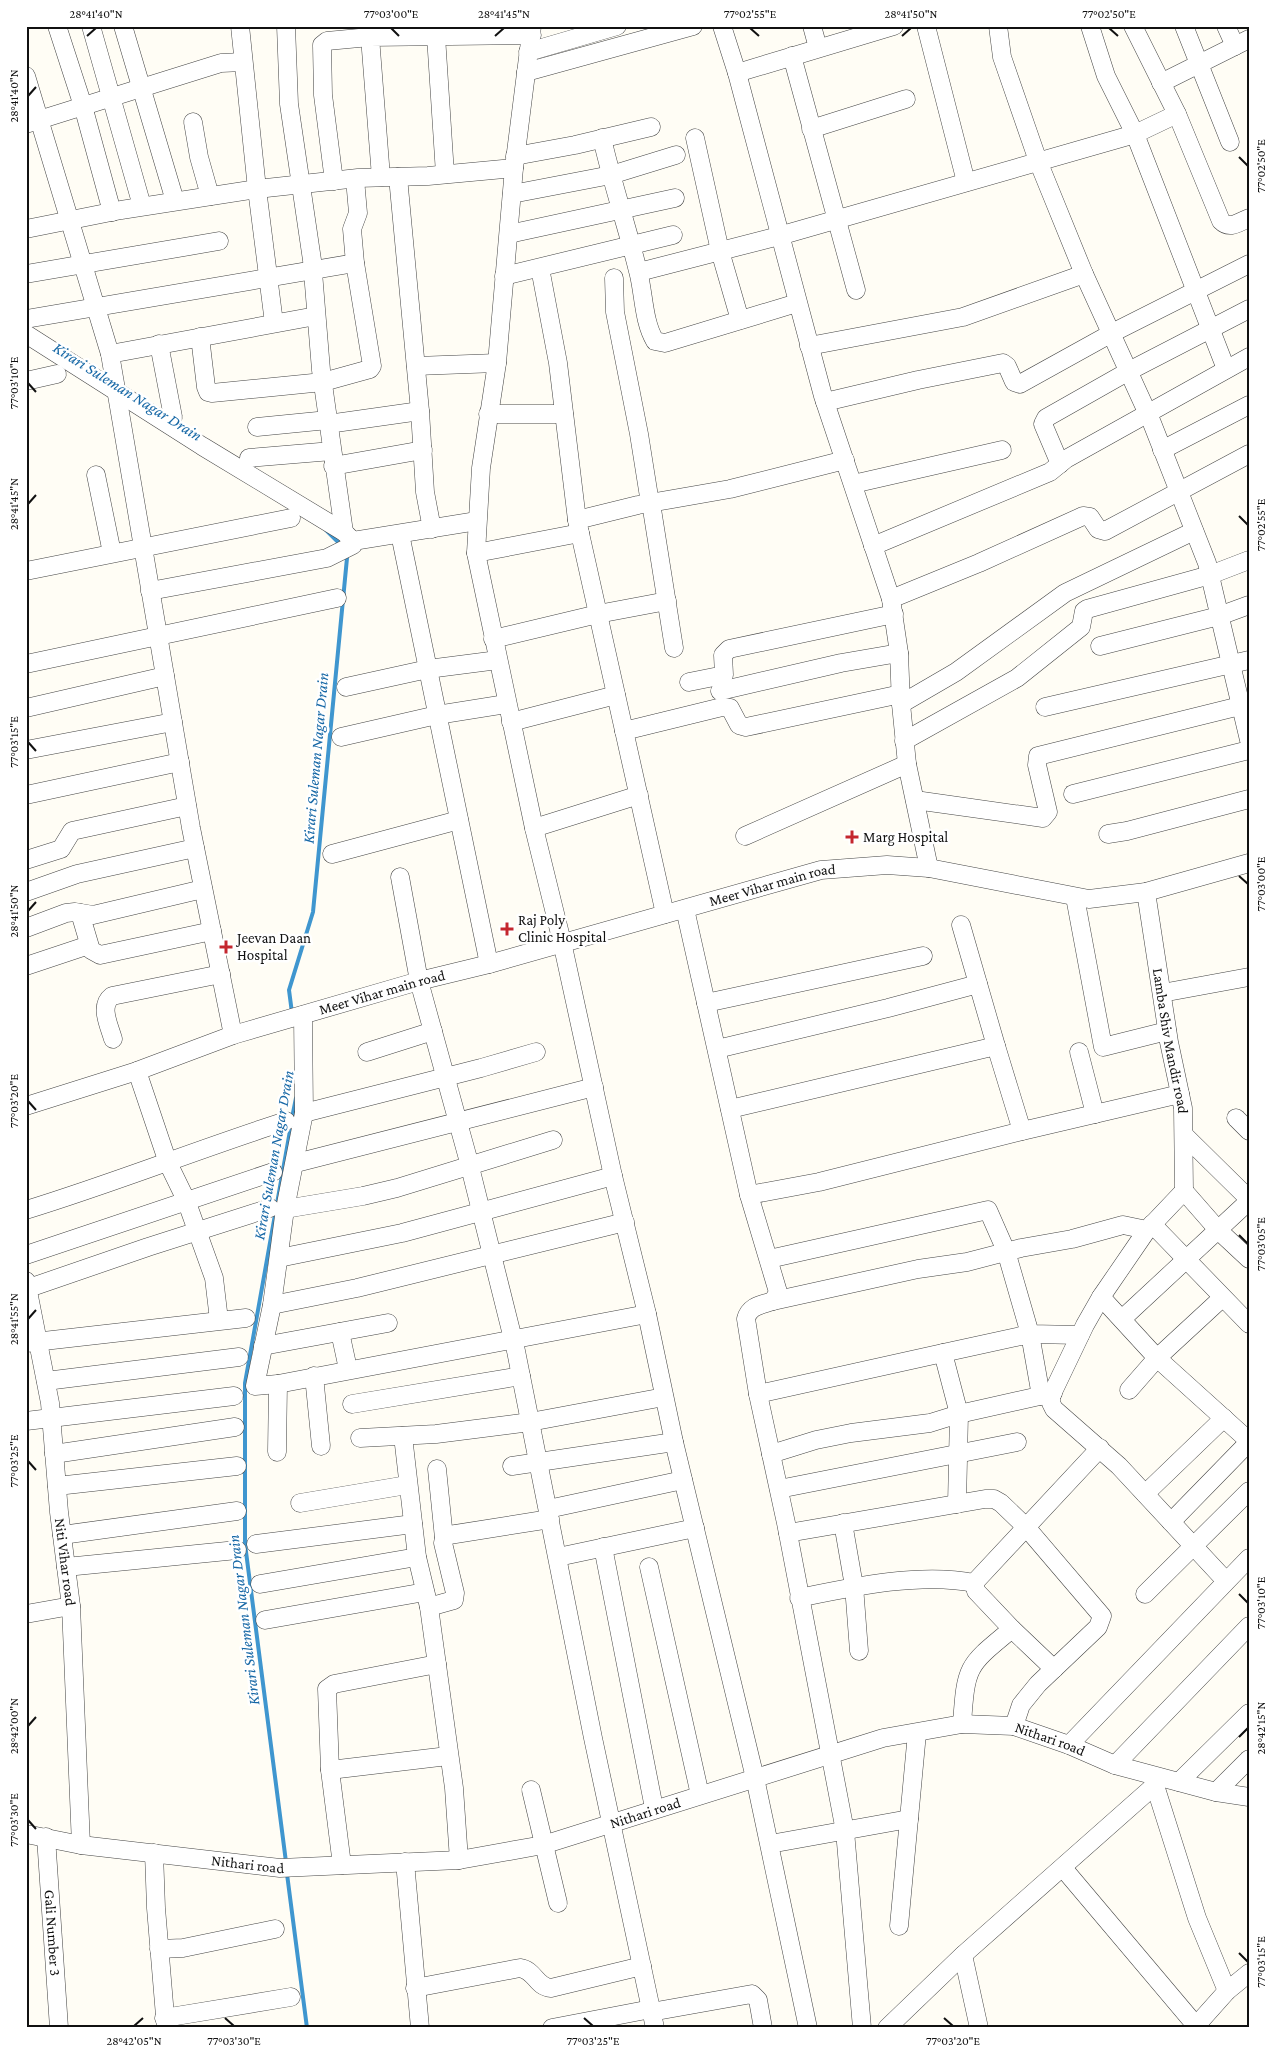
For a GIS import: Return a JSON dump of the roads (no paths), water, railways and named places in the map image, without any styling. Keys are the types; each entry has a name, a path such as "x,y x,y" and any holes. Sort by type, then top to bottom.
{"street":[{"path":"57,26 83,106 112,212"},
{"path":"90,26 112,96 142,206"},
{"path":"123,26 176,201"},
{"path":"240,26 256,189 274,323"},
{"path":"286,26 289,104 313,271 316,316 332,459 346,545"},
{"path":"334,181 324,96 322,44 327,41 369,32 404,32 436,36 482,31 531,38 617,26"},
{"path":"526,72 693,26"},
{"path":"722,26 737,73 779,236 825,402 892,606 899,652 907,764 929,868"},
{"path":"812,26 818,48"},
{"path":"737,73 894,26"},
{"path":"926,26 966,182"},
{"path":"998,26 1002,57 1038,161 1084,274 1147,412 1210,575 1249,740"},
{"path":"1090,26 1106,76 1134,134 1212,328 1226,370"},
{"path":"1133,26 1177,114 1221,221 1232,226 1249,218"},
{"path":"1184,26 1230,142"},
{"path":"1161,83 1242,42 1226,26"},
{"path":"369,32 416,366 425,492 432,529"},
{"path":"436,36 445,174"},
{"path":"531,38 514,162 497,363 481,468 476,553 506,704 562,942 613,1176 647,1314 683,1480 756,1778 808,2028"},
{"path":"792,56 856,290"},
{"path":"33,122 221,63 243,62"},
{"path":"26,76 33,122 85,264 110,354 187,806 233,1035"},
{"path":"812,129 906,99"},
{"path":"639,272 779,236 1134,134 1177,114"},
{"path":"193,122 199,157 210,196"},
{"path":"26,229 142,206 256,189 301,186 355,179 445,174 514,162 650,127"},
{"path":"602,138 620,211 639,272 650,329 655,341 658,343 797,303"},
{"path":"695,138 720,251 740,320"},
{"path":"512,194 611,175 676,156"},
{"path":"200,336 208,392 323,382 367,371 372,366 355,263 352,229 358,213 355,179"},
{"path":"509,234 675,198"},
{"path":"504,276 673,235"},
{"path":"26,274 219,241"},
{"path":"26,320 355,263"},
{"path":"825,402 918,380 1003,363 1007,366 1014,382 1020,384 1112,333 1249,264"},
{"path":"540,268 558,363 578,526 665,914"},
{"path":"809,346 963,317 1084,274"},
{"path":"614,278 615,312 639,434 674,648"},
{"path":"1060,464 1044,421 1129,371 1249,309"},
{"path":"110,354 316,316"},
{"path":"26,334 119,400 346,545"},
{"path":"159,344 173,417"},
{"path":"873,546 1050,472 1060,464 1147,412 1249,357"},
{"path":"416,366 497,363"},
{"path":"26,381 57,374"},
{"path":"1162,450 1249,406"},
{"path":"257,427 328,422 420,411"},
{"path":"488,414 564,414"},
{"path":"249,458 332,459 423,450"},
{"path":"853,484 1002,450"},
{"path":"689,682 724,675 723,655 729,649 892,606 1083,516 1090,517 1098,529 1105,531 1249,454"},
{"path":"476,553 578,526 651,503 730,489 844,460"},
{"path":"96,475 112,553"},
{"path":"26,571 292,518"},
{"path":"150,591 255,573 353,542 477,521"},
{"path":"624,732 722,707 730,708 739,725 746,727 901,699 956,672 1065,593 1194,531"},
{"path":"400,534 489,964"},
{"path":"904,742 1017,678 1081,627 1084,611 1087,609 1210,575 1249,560"},
{"path":"26,664 337,598"},
{"path":"493,640 598,614 667,601"},
{"path":"1100,646 1219,616 1249,606"},
{"path":"720,691 841,663 899,652"},
{"path":"346,687 428,669 498,660"},
{"path":"1045,708 1249,660"},
{"path":"26,708 165,676"},
{"path":"511,722 616,695"},
{"path":"341,737 437,715 506,704"},
{"path":"915,800 1043,818 1048,812 1037,765 1038,756 1240,706"},
{"path":"26,750 173,722"},
{"path":"1073,794 1249,750"},
{"path":"26,795 180,762"},
{"path":"745,836 907,764"},
{"path":"534,828 639,795"},
{"path":"1108,834 1127,831 1249,799"},
{"path":"26,860 61,849 72,831 187,806"},
{"path":"332,854 459,820"},
{"path":"26,892 77,874 195,848"},
{"name":"Meer Vihar main road","path":"26,1106 137,1071 233,1035 419,981 489,964 562,942 836,867 887,865 929,868 1088,899 1146,892 1249,862"},
{"path":"400,877 419,981 470,1165 514,1340 611,1823 652,2016"},
{"path":"26,928 66,913 93,914 203,889"},
{"name":"Lamba Shiv Mandir road","path":"1146,892 1180,1094 1184,1135 1184,1191"},
{"path":"1075,897 1103,1047 1168,1031"},
{"path":"685,909 749,1195 778,1292 773,1301"},
{"path":"80,913 89,945 94,954 100,955 212,931"},
{"path":"961,925 1022,1131"},
{"path":"26,966 89,945"},
{"path":"706,1003 923,956"},
{"path":"112,1039 104,1006 106,1000 112,996 221,974"},
{"path":"1162,993 1249,977"},
{"path":"717,1049 888,1008 978,984"},
{"path":"296,1017 304,1113 296,1163 278,1208 279,1258 272,1305 255,1386 278,1384 348,1369 514,1340 647,1314"},
{"path":"367,1052 433,1032"},
{"path":"730,1109 996,1046"},
{"path":"304,1113 536,1052"},
{"path":"1079,1052 1095,1114"},
{"path":"137,1071 168,1163 186,1200 214,1278 219,1320"},
{"path":"296,1163 458,1122 520,1104 594,1088"},
{"path":"749,1195 819,1182 1180,1094"},
{"path":"1236,1118 1249,1131"},
{"path":"26,1210 99,1188 211,1145 286,1121"},
{"path":"1122,1319 1186,1258 1219,1231 1249,1200 1184,1135"},
{"path":"27,1286 197,1230 278,1208 371,1194 553,1140"},
{"path":"26,1255 273,1172"},
{"path":"279,1258 402,1233 613,1176"},
{"path":"771,1454 816,1440 851,1433 930,1423 959,1414 1047,1394 1101,1297 1150,1227 1184,1191 1219,1231 1249,1258"},
{"path":"769,1259 983,1210 990,1213 1006,1251 1047,1394 1054,1410 1100,1448 1226,1580"},
{"path":"272,1305 356,1288 625,1222"},
{"path":"862,2028 845,1831 808,1633 799,1598 788,1533 758,1394 746,1319 747,1313 754,1306 773,1301 918,1269 967,1262 1006,1251 1072,1239 1123,1225 1150,1227 1186,1258 1222,1298 1249,1324"},
{"name":"Niti Vihar road","path":"27,1286 33,1343 46,1381 71,1606 81,1845"},
{"path":"1101,1297 1157,1358 1249,1441 1171,1522"},
{"path":"1129,1390 1157,1358 1222,1298"},
{"path":"33,1343 246,1318"},
{"path":"263,1346 388,1323"},
{"path":"340,1332 348,1369"},
{"path":"758,1394 1030,1334 1080,1335"},
{"path":"943,1353 959,1414 958,1504"},
{"path":"46,1381 239,1357"},
{"path":"314,1376 321,1446"},
{"path":"352,1404 521,1376"},
{"path":"277,1452 278,1384"},
{"path":"26,1421 234,1396"},
{"path":"360,1438 436,1434 530,1422 664,1397"},
{"path":"1145,1494 1224,1418"},
{"path":"54,1454 235,1427"},
{"path":"403,1436 407,1485 417,1556 427,1600 454,1788 460,1860"},
{"path":"512,1466 533,1462 539,1464 674,1442"},
{"path":"779,1489 1017,1442"},
{"path":"974,1583 1100,1448"},
{"path":"57,1486 237,1466"},
{"path":"264,1620 427,1600 454,1600 455,1593 444,1538 437,1469"},
{"path":"444,1538 449,1535 549,1514 683,1480"},
{"path":"300,1503 407,1485"},
{"path":"1145,1594 1192,1545 1249,1491"},
{"path":"788,1533 994,1499 1026,1527 1102,1616 1098,1627 1026,1698 1014,1726"},
{"path":"62,1535 237,1511"},
{"path":"844,1523 854,1586 859,1651"},
{"path":"256,1544 413,1524"},
{"path":"558,1557 695,1528"},
{"path":"603,1547 654,1808"},
{"path":"66,1567 237,1550"},
{"path":"260,1584 417,1556"},
{"path":"1069,1745 1249,1558"},
{"path":"649,1567 700,1795"},
{"path":"799,1598 854,1586 936,1578 974,1583"},
{"path":"974,1583 976,1591 1054,1669"},
{"path":"26,1614 71,1606"},
{"path":"1116,1765 1249,1626"},
{"path":"962,1724 965,1683 973,1664 1012,1629"},
{"path":"342,1865 330,1770 327,1692 330,1686 437,1664"},
{"path":"1179,1782 1249,1713"},
{"name":"Nithari road","path":"26,1834 81,1845 154,1852 285,1869 460,1860 543,1845 654,1808 883,1738 962,1724 1014,1726 1069,1745 1153,1781 1179,1782 1216,1792 1249,1797"},
{"path":"899,1926 917,1733"},
{"path":"330,1770 448,1756"},
{"path":"1216,1792 1249,1759"},
{"path":"886,2028 963,1955 1062,1868 1153,1781 1197,1918 1227,1991"},
{"path":"531,1790 558,1903"},
{"path":"770,1844 909,1819"},
{"name":"Gali Number 3","path":"46,1837 59,2028"},
{"path":"154,1852 165,2023 291,1997"},
{"path":"404,1862 414,1988 420,2028"},
{"path":"1062,1868 1196,2027 1227,1991 1249,1973"},
{"path":"159,1948 183,1948 275,1929"},
{"path":"963,1955 979,2028"},
{"path":"414,1988 520,1968 531,1972 540,1985 551,1988 642,1966"},
{"path":"552,2028 652,2016 752,1994 758,2000 763,2028"}],"waterway":[{"name":"Kirari Suleman Nagar Drain","path":"326,530 341,545"},
{"name":"Kirari Suleman Nagar Drain","path":"292,1013 289,990 313,912 347,558 345,553"},
{"name":"Kirari Suleman Nagar Drain","path":"292,1118 296,1098"},
{"name":"Kirari Suleman Nagar Drain","path":"286,1862 245,1544 245,1383 291,1125"},
{"name":"Kirari Suleman Nagar Drain","path":"287,1874 307,2028"}],"place":[{"name":"Marg Hospital","path":"852,837"},
{"name":"Raj Poly Clinic Hospital","path":"507,929"},
{"name":"Jeevan Daan Hospital","path":"226,947"}]}
